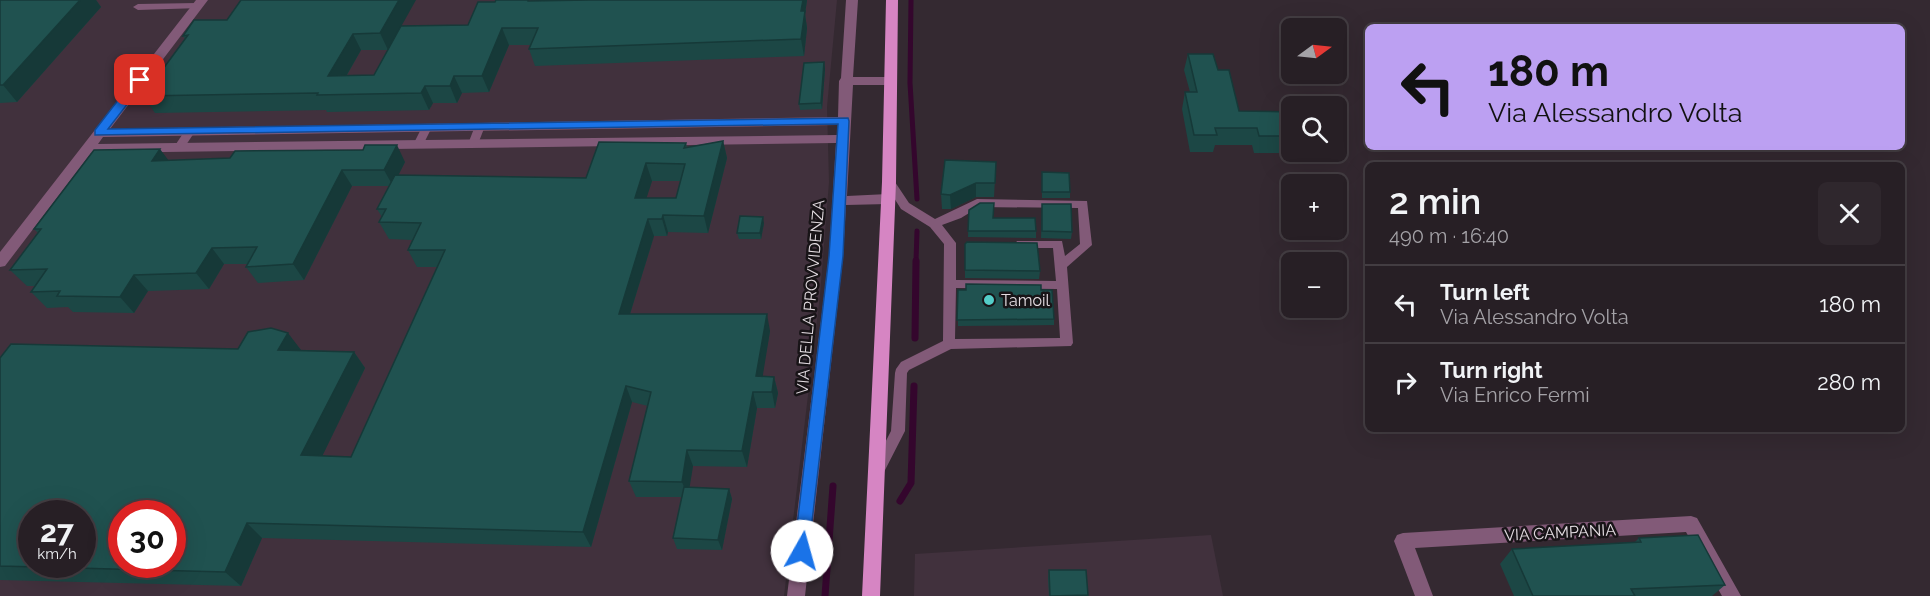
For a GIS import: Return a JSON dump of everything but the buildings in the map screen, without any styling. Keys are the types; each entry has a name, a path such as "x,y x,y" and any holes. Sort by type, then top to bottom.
{"main road":[{"path":"872,596 875,476 888,199 892,0"}],"street":[{"name":"VIA DELLA PROVVIDENZA","path":"796,596 832,289 852,0"},
{"path":"0,262 199,3"},
{"path":"845,81 891,81"},
{"path":"99,133 844,121"},
{"path":"87,149 843,139"},
{"path":"838,201 888,199"},
{"name":"VIA CAMPANIA","path":"1424,596 1403,541 1691,524 1732,596"}],"lane":[{"path":"138,7 199,3"},
{"path":"472,144 480,126"},
{"path":"418,145 427,127"},
{"path":"178,148 190,131"},
{"path":"888,182 905,206 934,224 956,243 950,284 949,344"},
{"path":"934,224 957,215 977,202 1083,204 1086,245 1061,266"},
{"path":"875,476 898,431 901,374 905,366 949,344 1067,343 1058,244 1004,244"},
{"path":"950,284 1062,285"}],"shaded area":[{"path":"0,0 837,0 827,107 829,182 820,295 784,596 0,596"},
{"path":"1211,535 1223,596 914,596 915,554"}],"waterway":[{"path":"911,0 910,83 917,199"},
{"path":"916,262 917,231"},
{"path":"915,338 916,261"},
{"path":"900,501 911,483 914,386"},
{"path":"825,596 833,486"}],"place":[{"name":"Tamoil","path":"989,300"}],"route":[{"path":"140,80 99,133 844,121 836,256 802,551"}]}
